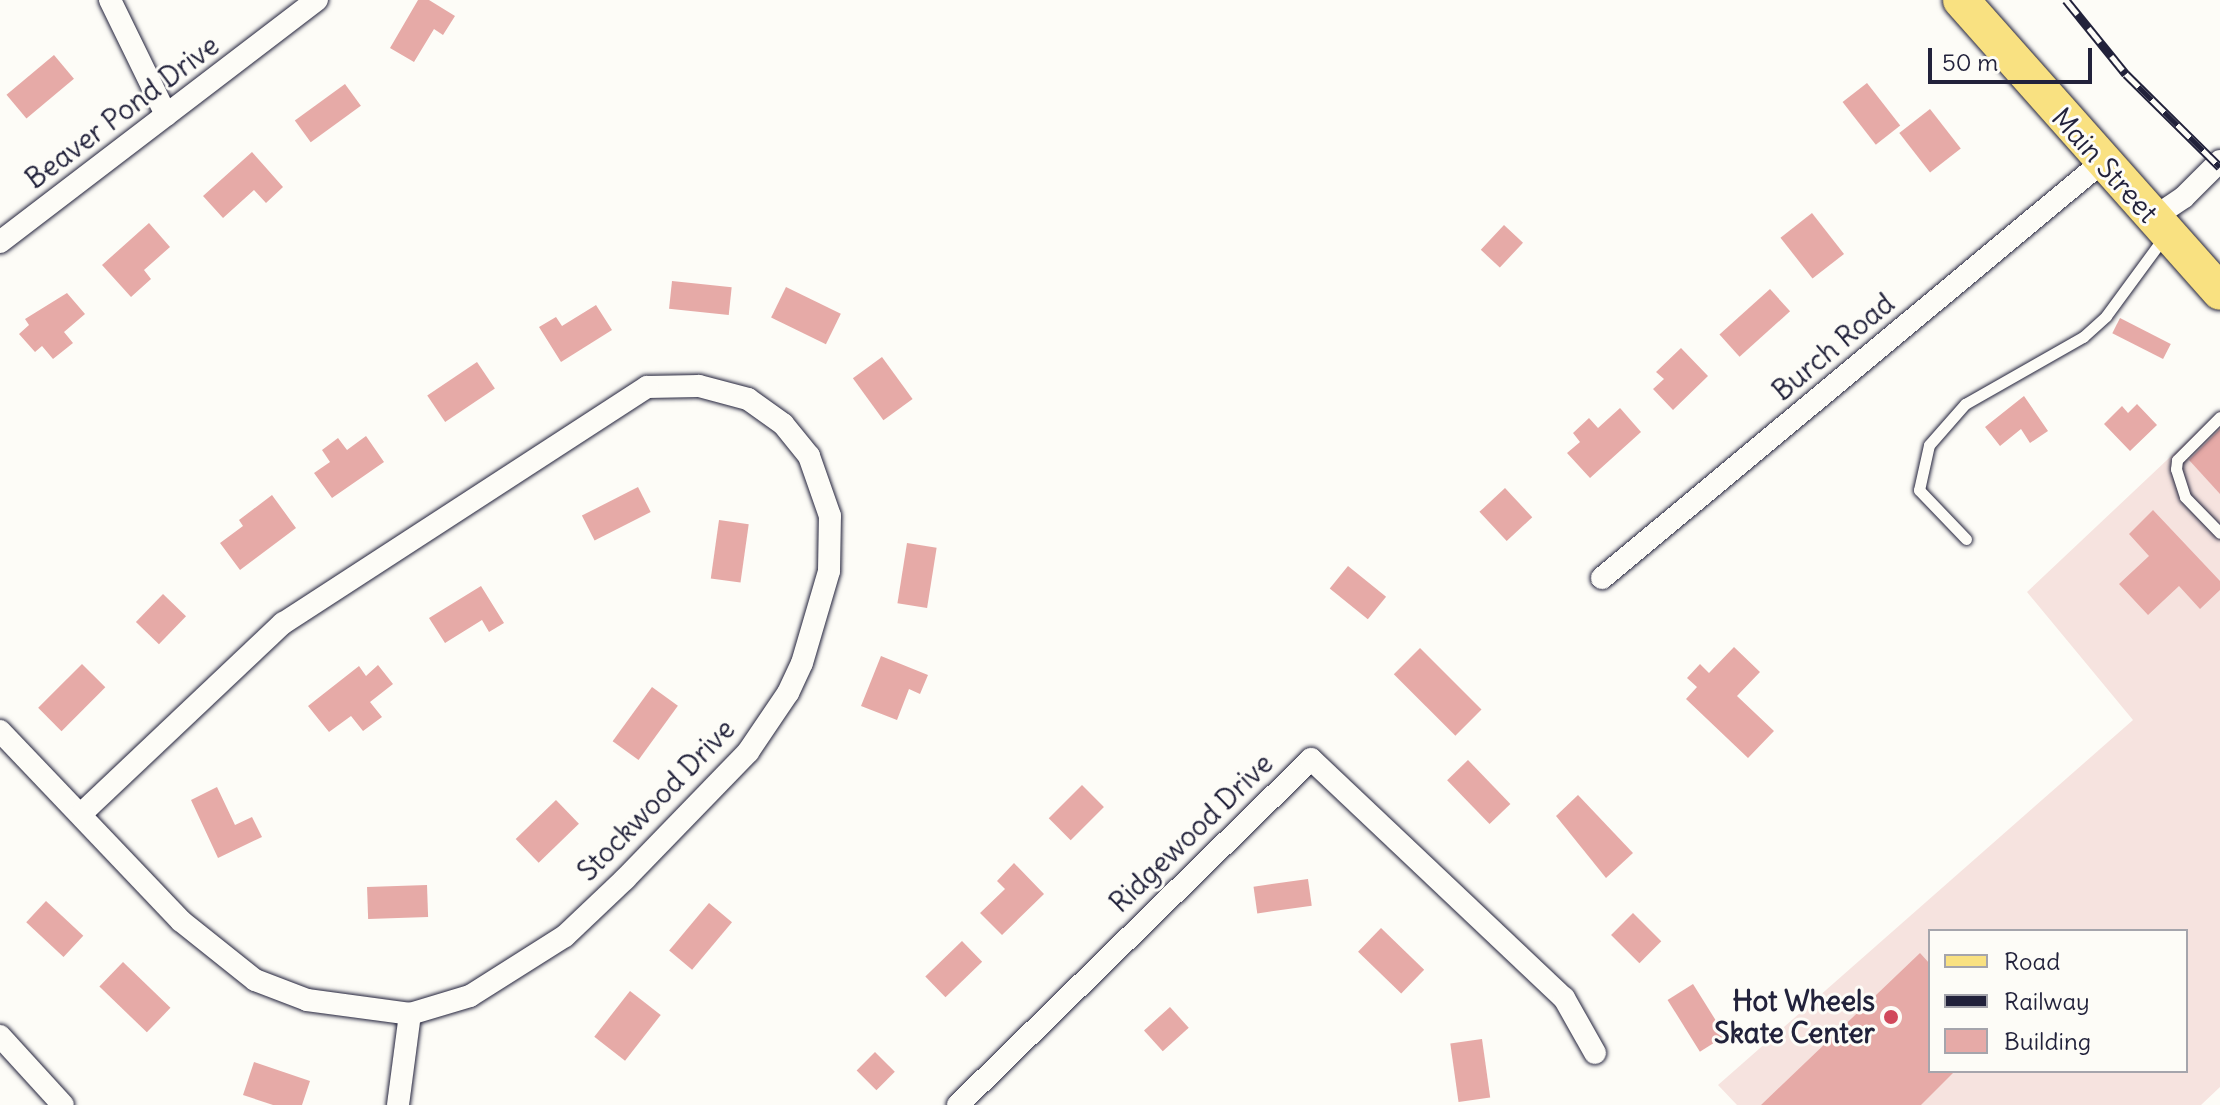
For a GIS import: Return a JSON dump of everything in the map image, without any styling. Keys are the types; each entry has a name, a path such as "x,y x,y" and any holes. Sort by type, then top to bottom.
{"main road":[{"name":"Main Street","path":"1961,0 2220,292"}],"street":[{"path":"110,0 166,115"},
{"name":"Beaver Pond Drive","path":"0,242 317,0"},
{"path":"2160,226 2220,161"},
{"name":"Burch Road","path":"1602,578 2102,162"},
{"name":"Stockwood Drive","path":"0,731 82,813 181,921 255,980 307,1000 410,1014 470,996 565,936 748,752 788,693 802,663 829,571 830,516 809,456 783,424 748,399 699,386 647,387 283,623 82,813"},
{"name":"Ridgewood Drive","path":"958,1105 1311,759 1564,998 1595,1053"},
{"path":"398,1105 410,1014"},
{"path":"0,1036 63,1105"}],"lane":[{"path":"1966,539 1919,490 1929,445 1965,404 2083,337 2106,316 2160,226"},
{"path":"2220,417 2177,460 2176,469 2185,497 2220,533"}],"shaded area":[{"path":"2220,410 2220,1087 2201,1105 1737,1105 1718,1085 2133,720 2027,592"}],"building":[{"path":"418,0 429,0 455,16 443,35 434,29 414,62 390,48"},
{"path":"54,55 74,79 26,119 7,95"},
{"path":"1867,83 1900,126 1876,145 1843,102"},
{"path":"345,84 361,106 311,142 295,120"},
{"path":"1930,109 1961,148 1930,172 1899,133"},
{"path":"252,152 283,187 266,203 254,190 223,218 203,196"},
{"path":"1812,213 1844,254 1812,279 1780,238"},
{"path":"149,223 170,247 144,270 151,279 131,297 102,265"},
{"path":"1504,225 1523,243 1500,268 1481,250"},
{"path":"672,281 732,287 729,315 669,309"},
{"path":"786,287 841,314 826,344 771,318"},
{"path":"1770,289 1790,311 1740,357 1719,335"},
{"path":"67,293 85,314 64,332 73,343 53,359 42,346 35,352 19,334 29,325 25,319"},
{"path":"596,305 612,330 561,362 539,327 556,317 562,326"},
{"path":"2120,318 2171,344 2163,359 2112,333"},
{"path":"1681,348 1708,376 1673,410 1653,389 1664,379 1656,372"},
{"path":"882,357 913,399 883,420 853,378"},
{"path":"477,362 495,389 445,422 427,396"},
{"path":"2024,396 2048,431 2030,443 2021,429 2000,446 1985,427"},
{"path":"2137,404 2157,425 2130,451 2104,424 2122,406 2128,413"},
{"path":"1620,408 1641,432 1590,478 1567,453 1580,442 1573,433 1589,418 1598,428"},
{"path":"2220,429 2220,494 2189,460"},
{"path":"366,436 384,462 332,498 314,473 330,462 322,450 338,438 347,450"},
{"path":"638,487 651,512 595,541 582,516"},
{"path":"1505,488 1532,517 1507,541 1479,512"},
{"path":"272,495 296,528 240,570 220,543 243,526 239,520"},
{"path":"2153,510 2220,581 2220,590 2200,609 2179,586 2148,615 2119,584 2149,556 2129,534"},
{"path":"719,520 749,524 740,583 711,578"},
{"path":"907,543 937,548 927,608 897,603"},
{"path":"1348,566 1386,597 1368,619 1330,589"},
{"path":"481,586 504,623 489,632 482,620 445,643 429,618"},
{"path":"163,594 186,616 159,644 136,622"},
{"path":"1734,647 1760,672 1737,696 1774,731 1748,758 1686,699 1697,687 1687,678 1700,664 1709,673"},
{"path":"1420,648 1482,710 1455,736 1394,674"},
{"path":"881,656 928,675 920,694 909,689 897,720 861,706"},
{"path":"82,664 105,687 61,731 38,708"},
{"path":"378,665 393,684 370,702 382,717 363,731 351,716 329,732 308,706 359,666 366,676"},
{"path":"652,687 678,706 639,760 613,741"},
{"path":"1468,760 1510,804 1490,824 1447,780"},
{"path":"1082,785 1104,807 1071,840 1049,818"},
{"path":"217,787 235,825 252,817 262,837 218,858 191,800"},
{"path":"1578,795 1633,853 1606,878 1556,816"},
{"path":"556,800 579,824 539,863 516,839"},
{"path":"1014,863 1044,894 1002,935 980,913 1005,889 997,881"},
{"path":"1308,879 1312,906 1257,913 1254,887"},
{"path":"427,885 428,917 368,919 367,887"},
{"path":"46,901 83,936 64,957 26,922"},
{"path":"709,903 732,922 692,970 669,950"},
{"path":"1633,913 1661,941 1639,963 1611,935"},
{"path":"1381,928 1424,970 1401,993 1358,952"},
{"path":"962,941 982,962 945,997 925,976"},
{"name":"Hot Wheels Skate Center","path":"1920,953 1928,962 1928,1073 1953,1073 1921,1105 1761,1105"},
{"path":"123,962 170,1008 147,1032 99,986"},
{"path":"1693,984 1725,1036 1700,1052 1668,1000"},
{"path":"630,991 661,1015 625,1061 594,1037"},
{"path":"1170,1007 1189,1028 1163,1051 1144,1030"},
{"path":"1482,1039 1490,1097 1459,1102 1450,1043"},
{"path":"875,1052 895,1072 876,1090 857,1070"},
{"path":"254,1062 310,1081 302,1105 273,1105 243,1095"}],"railway":[{"path":"2066,0 2126,74 2220,167"}],"place":[{"name":"Hot Wheels Skate Center","path":"1891,1017"}]}
